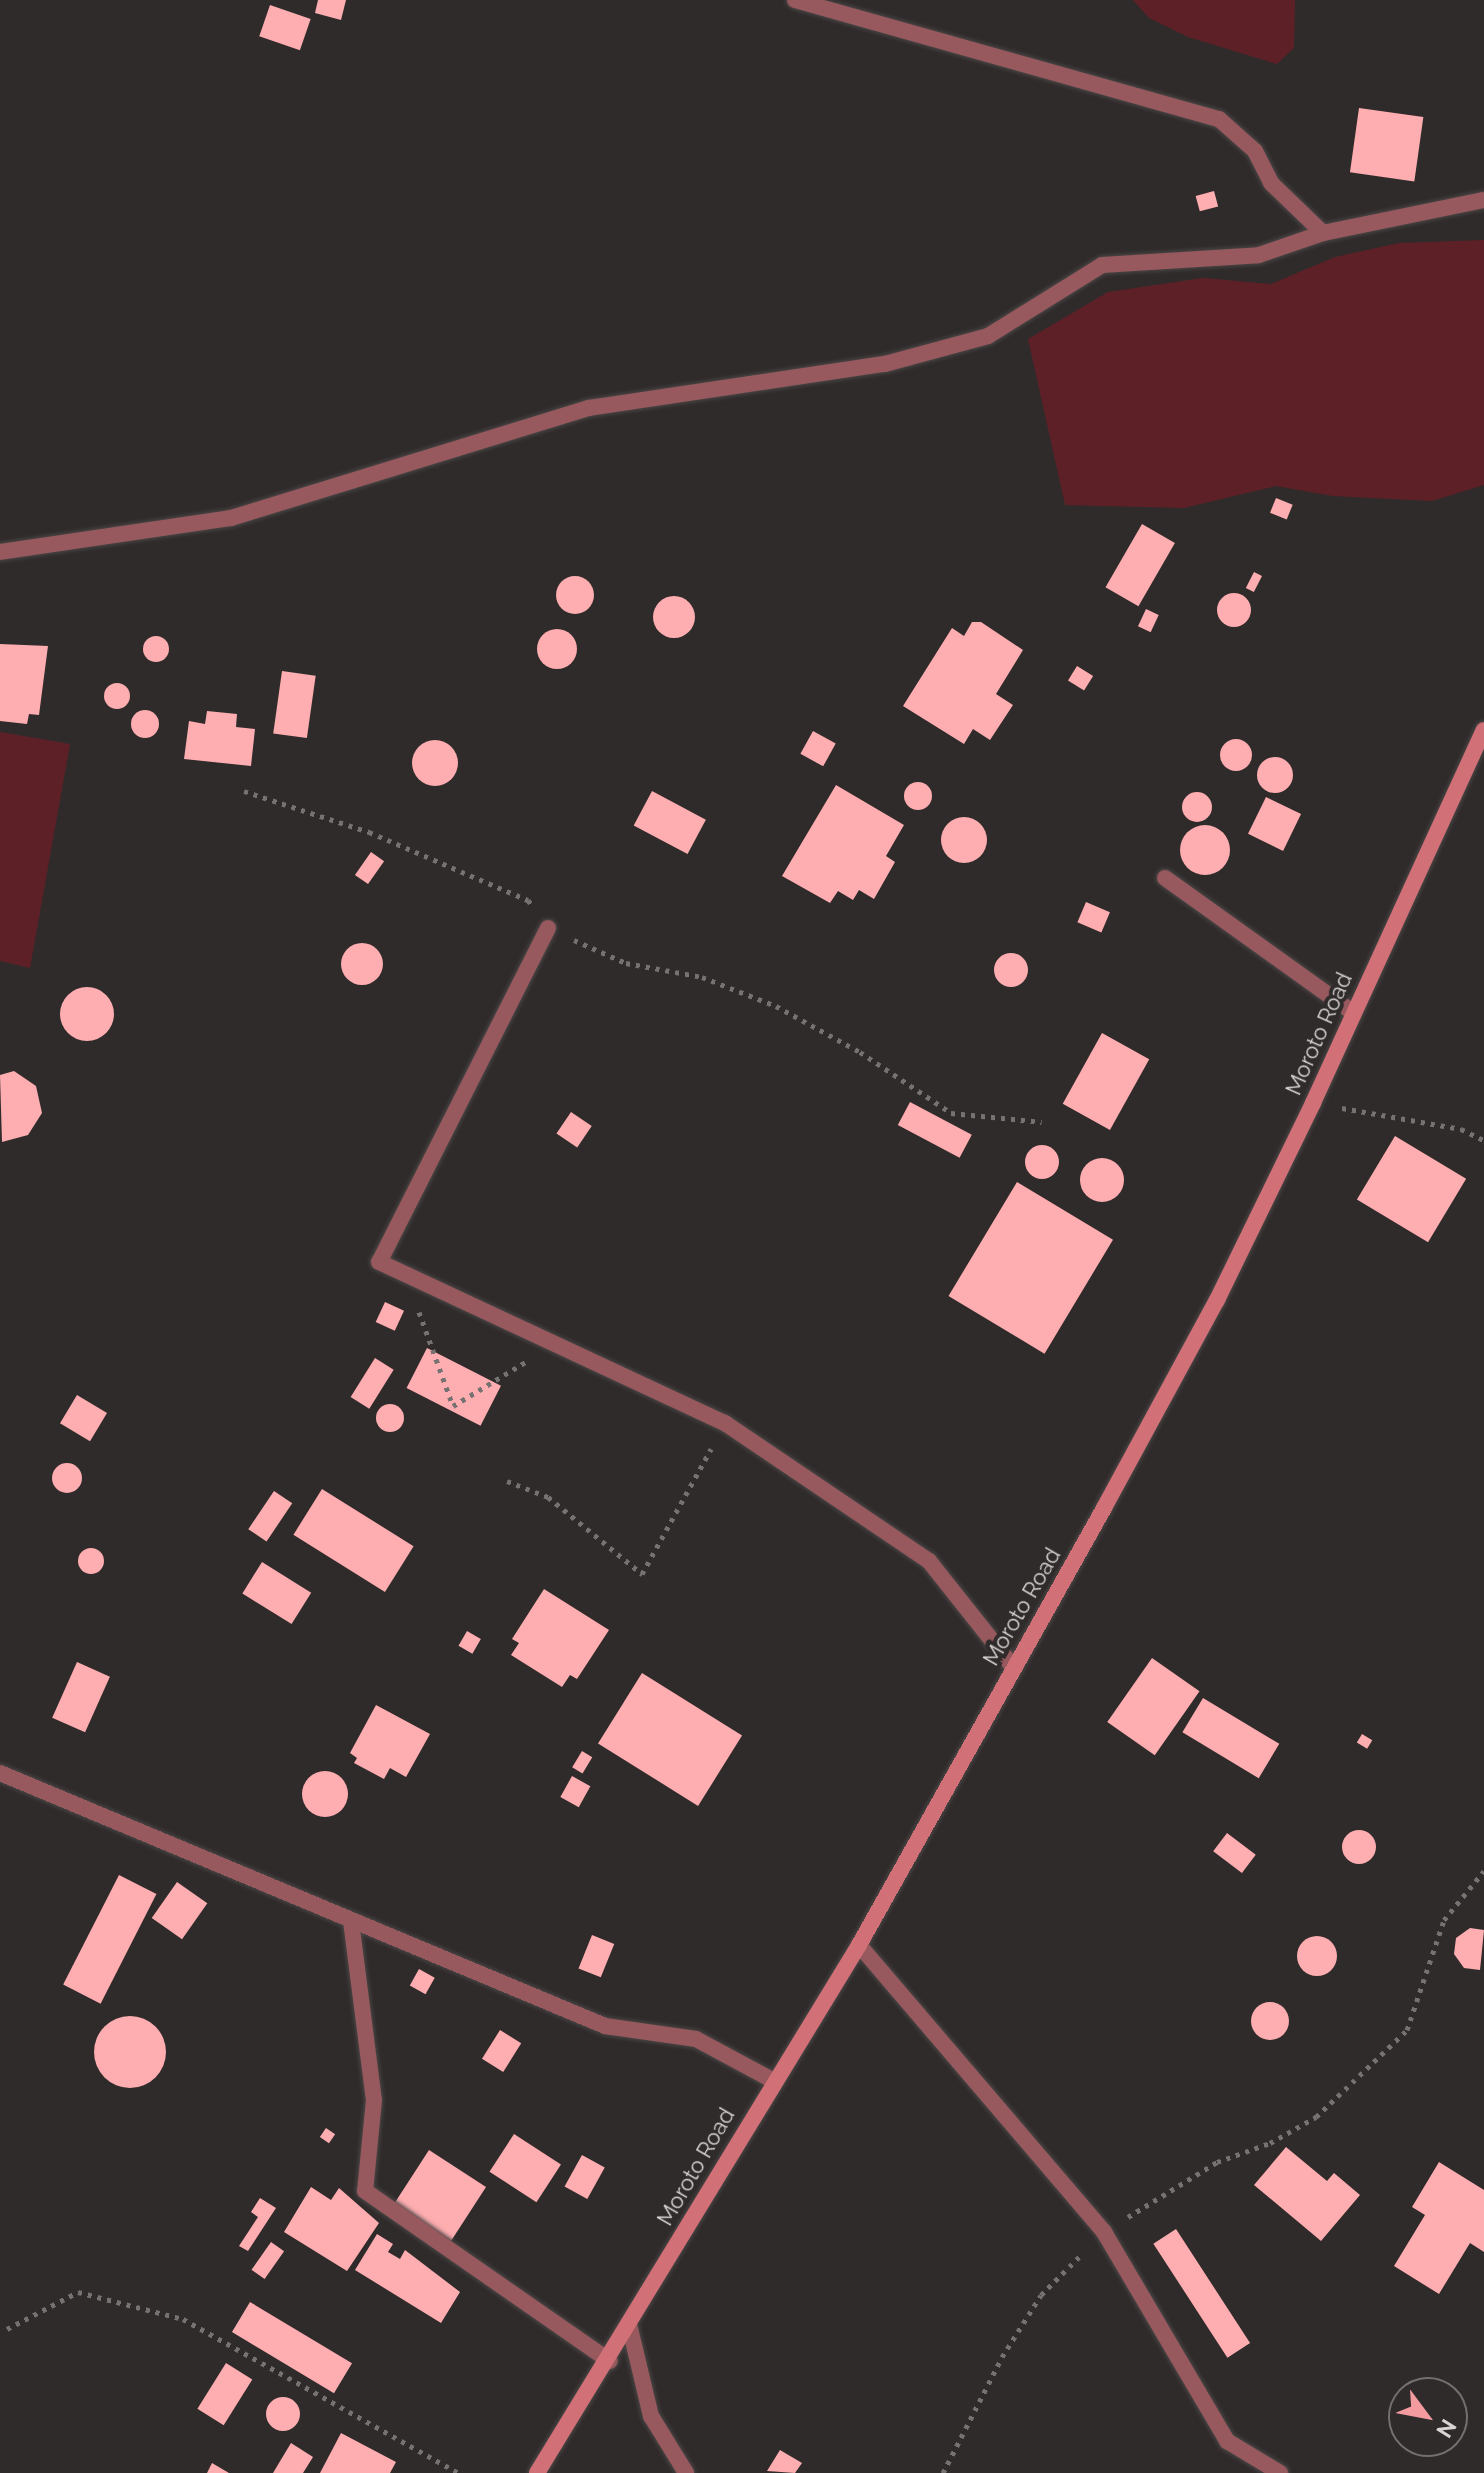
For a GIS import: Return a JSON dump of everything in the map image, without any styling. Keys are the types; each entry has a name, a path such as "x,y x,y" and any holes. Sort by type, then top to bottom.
{"main road":[{"name":"Moroto Road","path":"537,2473 610,2361 772,2080 859,1945 1217,1300 1313,1103 1352,1012 1484,730"}],"street":[{"path":"795,0 1219,119 1255,151 1271,183 1323,233"},
{"path":"0,552 231,518 589,408 885,364 988,336 1102,265 1259,255 1323,233 1484,200"},
{"path":"1165,878 1352,1012"},
{"path":"548,928 379,1262 725,1423 929,1561 1013,1667"},
{"path":"0,1773 605,2026 696,2039 772,2080"},
{"path":"351,1921 374,2100 365,2191 610,2361"},
{"path":"859,1945 1104,2232 1227,2441 1280,2473"},
{"path":"629,2324 651,2416 686,2473"}],"path":[{"path":"244,791 369,832 528,900 548,928 626,963 702,977 776,1006 860,1052 951,1113 1042,1122"},
{"path":"1313,1103 1461,1129 1484,1140"},
{"path":"406,1274 453,1406 555,1344"},
{"path":"507,1481 548,1497 642,1574 725,1423"},
{"path":"943,2473 1002,2357 1041,2295 1104,2232 1217,2162 1270,2143 1316,2117 1407,2030 1444,1920 1484,1871"},
{"path":"7,2329 78,2292 183,2319 458,2473"}],"shaded area":[{"path":"1133,0 1295,0 1294,48 1277,64 1188,37 1149,18"},
{"path":"1484,240 1484,485 1432,501 1333,496 1276,486 1184,508 1065,505 1028,339 1108,292 1203,278 1271,284 1335,257 1399,243"},
{"path":"0,732 70,744 30,968 0,961"}],"building":[{"path":"318,0 346,0 341,20 315,13"},
{"path":"270,5 311,19 300,50 259,36"},
{"path":"1359,108 1423,117 1414,181 1350,172"},
{"path":"1214,191 1218,206 1200,211 1196,196"},
{"path":"1276,498 1293,505 1287,520 1270,513"},
{"path":"1142,524 1175,543 1138,606 1106,587"},
{"path":"1254,572 1262,576 1254,592 1246,588"},
{"path":"575,576 588,582 594,595 588,608 575,614 562,608 556,595 562,582"},
{"path":"1234,593 1246,598 1251,610 1246,622 1234,627 1222,622 1217,610 1222,598"},
{"path":"674,596 689,602 695,617 689,632 674,638 659,632 653,617 659,602"},
{"path":"1146,609 1159,615 1151,632 1138,626"},
{"path":"972,622 981,622 1023,650 996,694 1013,705 990,740 973,729 964,744 903,706 952,628 964,636"},
{"path":"557,629 571,635 577,649 571,663 557,669 543,663 537,649 543,635"},
{"path":"156,636 166,639 169,649 166,659 156,662 146,659 143,649 146,639"},
{"path":"0,644 48,646 39,715 29,714 27,724 0,721"},
{"path":"1077,666 1093,676 1084,690 1068,680"},
{"path":"282,671 316,676 307,738 273,733"},
{"path":"117,683 126,687 130,696 126,705 117,709 108,705 104,696 108,687"},
{"path":"145,710 155,714 159,724 155,734 145,738 135,734 131,724 135,714"},
{"path":"207,711 237,714 236,727 255,729 251,766 184,759 189,721 205,724"},
{"path":"813,731 836,744 823,766 800,754"},
{"path":"1236,739 1247,744 1252,755 1247,766 1236,771 1225,766 1220,755 1225,744"},
{"path":"435,740 451,747 458,763 451,779 435,786 419,779 412,763 419,747"},
{"path":"1275,757 1288,762 1293,775 1288,788 1275,793 1262,788 1257,775 1262,762"},
{"path":"918,782 928,786 932,796 928,806 918,810 908,806 904,796 908,786"},
{"path":"836,785 904,825 886,856 895,862 874,899 859,890 853,900 838,891 830,903 782,876"},
{"path":"652,791 706,820 688,854 634,825"},
{"path":"1197,792 1208,796 1212,807 1208,818 1197,822 1186,818 1182,807 1186,796"},
{"path":"1266,797 1301,814 1283,851 1248,834"},
{"path":"964,817 980,824 987,840 980,856 964,863 948,856 941,840 948,824"},
{"path":"1205,825 1223,832 1230,850 1223,868 1205,875 1187,868 1180,850 1187,832"},
{"path":"371,852 384,861 368,884 355,875"},
{"path":"1086,902 1110,912 1101,932 1077,922"},
{"path":"362,943 377,949 383,964 377,979 362,985 347,979 341,964 347,949"},
{"path":"1011,953 1023,958 1028,970 1023,982 1011,987 999,982 994,970 999,958"},
{"path":"87,987 106,995 114,1014 106,1033 87,1041 68,1033 60,1014 68,995"},
{"path":"1102,1033 1149,1059 1110,1130 1063,1104"},
{"path":"14,1071 36,1086 42,1113 28,1135 2,1142 0,1075"},
{"path":"910,1102 972,1135 960,1158 898,1125"},
{"path":"571,1112 592,1126 577,1148 556,1134"},
{"path":"1395,1136 1466,1179 1428,1242 1357,1199"},
{"path":"1042,1145 1054,1150 1059,1162 1054,1174 1042,1179 1030,1174 1025,1162 1030,1150"},
{"path":"1102,1158 1118,1164 1124,1180 1118,1196 1102,1202 1086,1196 1080,1180 1086,1164"},
{"path":"1017,1182 1113,1240 1045,1354 948,1296"},
{"path":"385,1302 404,1311 395,1331 376,1322"},
{"path":"427,1348 501,1386 481,1426 407,1388"},
{"path":"375,1358 394,1370 369,1409 351,1397"},
{"path":"77,1395 107,1413 90,1441 60,1423"},
{"path":"390,1404 400,1408 404,1418 400,1428 390,1432 380,1428 376,1418 380,1408"},
{"path":"67,1463 78,1467 82,1478 78,1489 67,1493 56,1489 52,1478 56,1467"},
{"path":"322,1489 414,1546 385,1592 293,1535"},
{"path":"274,1491 292,1503 267,1541 248,1529"},
{"path":"91,1548 100,1552 104,1561 100,1570 91,1574 82,1570 78,1561 82,1552"},
{"path":"262,1562 311,1593 292,1624 242,1593"},
{"path":"544,1589 609,1630 577,1679 570,1675 562,1687 511,1655 519,1643 512,1639"},
{"path":"467,1631 481,1639 472,1654 458,1646"},
{"path":"1152,1658 1200,1691 1155,1755 1107,1722"},
{"path":"77,1662 110,1677 85,1732 52,1718"},
{"path":"642,1673 742,1736 698,1806 598,1743"},
{"path":"1203,1698 1279,1744 1259,1778 1182,1732"},
{"path":"376,1705 430,1734 406,1777 390,1768 384,1779 354,1763 357,1758 350,1753"},
{"path":"1362,1734 1372,1740 1367,1749 1357,1743"},
{"path":"582,1751 592,1757 583,1773 572,1767"},
{"path":"325,1771 334,1772 341,1778 347,1785 347,1803 341,1810 334,1816 325,1817 316,1816 309,1810 303,1803 302,1794 303,1785 309,1778 316,1772"},
{"path":"572,1776 590,1786 579,1807 560,1797"},
{"path":"1359,1830 1371,1835 1376,1847 1371,1859 1359,1864 1347,1859 1342,1847 1347,1835"},
{"path":"1227,1833 1256,1855 1242,1873 1213,1851"},
{"path":"119,1875 156,1894 101,2004 63,1985"},
{"path":"177,1882 207,1903 182,1939 152,1918"},
{"path":"1470,1928 1484,1930 1480,1970 1464,1968 1454,1954 1456,1938"},
{"path":"592,1935 614,1944 601,1977 579,1968"},
{"path":"1317,1936 1331,1942 1337,1956 1331,1970 1317,1976 1303,1970 1297,1956 1303,1942"},
{"path":"419,1969 435,1978 426,1994 410,1986"},
{"path":"1270,2002 1284,2007 1289,2021 1284,2035 1270,2040 1256,2035 1251,2021 1256,2007"},
{"path":"123,2016 137,2016 156,2026 166,2045 166,2059 156,2078 137,2088 123,2088 104,2078 94,2059 94,2045 104,2026"},
{"path":"500,2030 521,2043 503,2072 482,2059"},
{"path":"326,2128 335,2134 329,2143 320,2137"},
{"path":"514,2134 561,2164 536,2202 489,2172"},
{"path":"1286,2147 1327,2181 1334,2173 1360,2195 1321,2241 1254,2185"},
{"path":"429,2150 486,2187 451,2241 394,2204"},
{"path":"582,2155 605,2168 587,2199 565,2186"},
{"path":"1439,2162 1484,2190 1484,2252 1470,2243 1439,2294 1394,2266 1425,2215 1412,2207"},
{"path":"311,2187 331,2200 339,2188 379,2223 347,2271 284,2232"},
{"path":"260,2198 276,2208 248,2251 239,2246 258,2217 251,2212"},
{"path":"1176,2229 1250,2343 1227,2358 1153,2244"},
{"path":"377,2234 393,2244 388,2252 400,2259 405,2250 460,2292 441,2323 355,2270"},
{"path":"271,2242 284,2251 265,2279 251,2270"},
{"path":"250,2302 352,2363 334,2393 232,2332"},
{"path":"226,2363 252,2379 224,2425 197,2409"},
{"path":"283,2397 295,2402 300,2414 295,2426 283,2431 271,2426 266,2414 271,2402"},
{"path":"341,2433 396,2462 390,2473 320,2473"},
{"path":"291,2443 313,2457 303,2473 273,2473"},
{"path":"780,2450 802,2463 795,2473 767,2471"},
{"path":"212,2463 229,2473 207,2473"}]}
